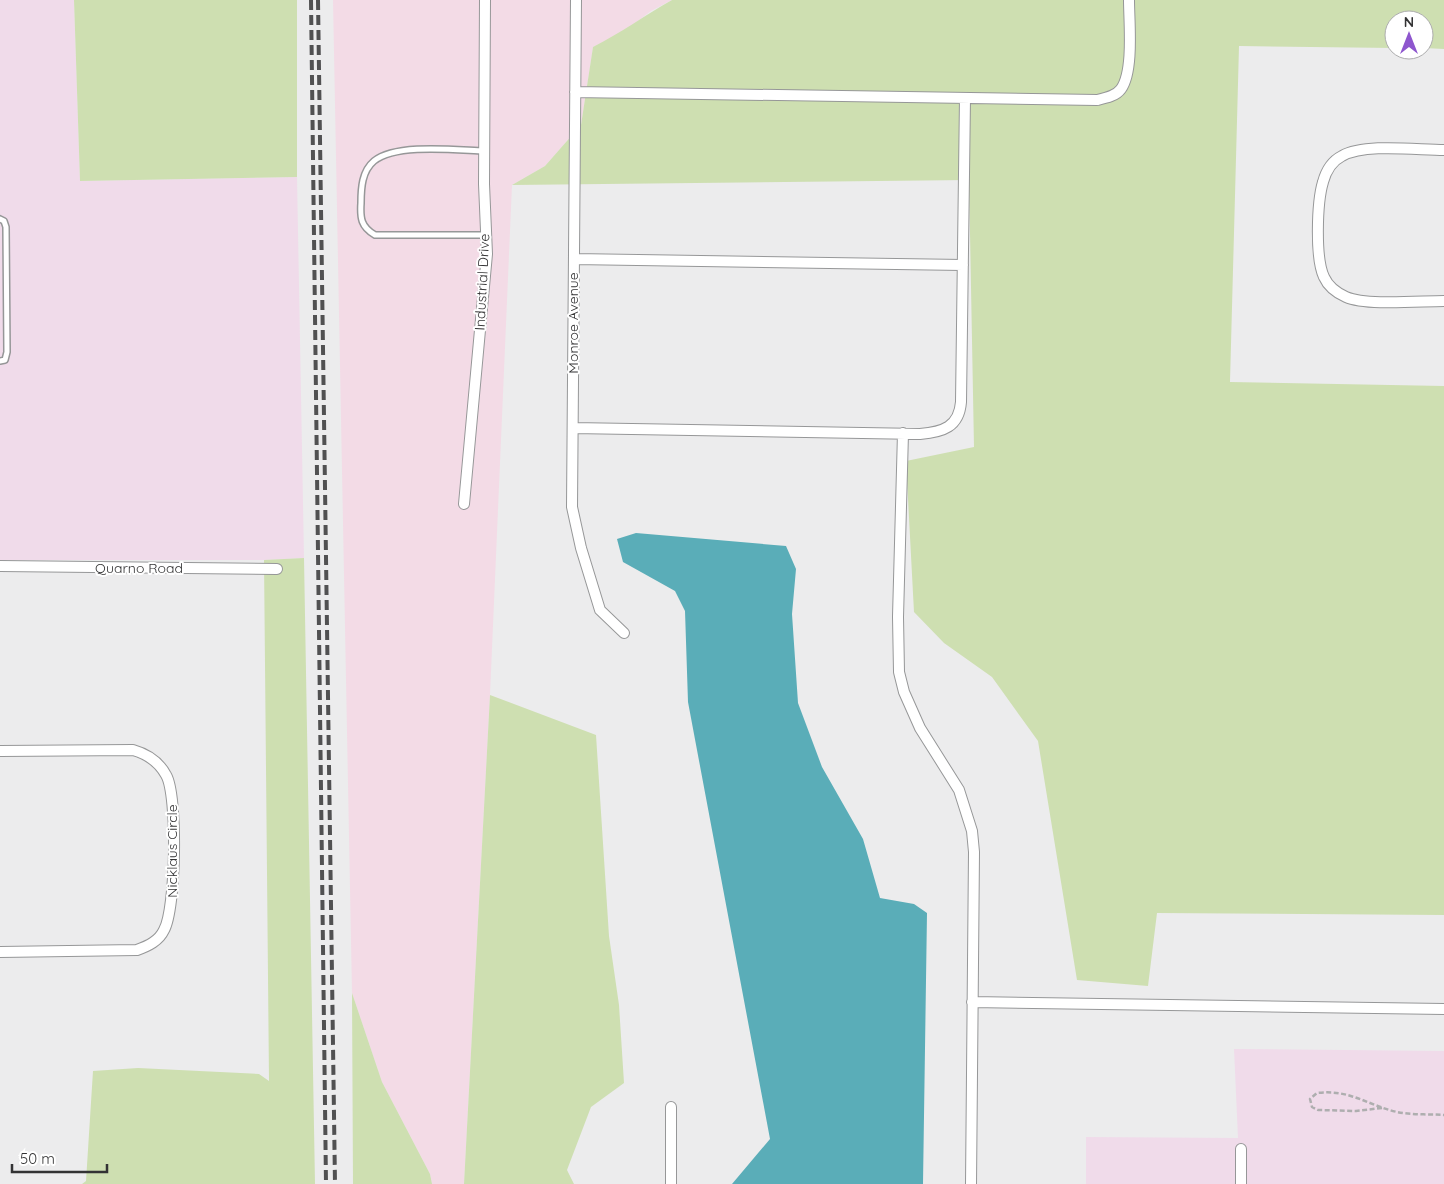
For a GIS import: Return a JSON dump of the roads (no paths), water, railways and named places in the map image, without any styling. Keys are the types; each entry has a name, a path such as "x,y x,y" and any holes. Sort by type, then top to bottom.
{"street":[{"name":"Industrial Drive","path":"464,504 487,254 484,150 485,0"},
{"name":"Monroe Avenue","path":"576,0 572,507 581,548 600,610 624,633"},
{"path":"575,92 1097,100 1110,97 1121,89 1126,77 1129,0"},
{"path":"573,428 903,433 940,431 949,428 960,412 964,98"},
{"path":"1444,150 1374,149 1354,150 1343,155 1334,162 1322,183 1320,220 1323,276 1336,291 1354,300 1444,301"},
{"path":"574,260 963,265"},
{"path":"903,433 898,617 899,672 910,707 959,790 972,831 974,852 972,1184"},
{"name":"Quarno Road","path":"0,566 277,569"},
{"name":"Nicklaus Circle","path":"0,751 133,750 152,758 166,774 171,792 173,894 170,915 163,933 156,940 137,950 0,952"},
{"path":"972,1002 1444,1009"},
{"path":"671,1107 671,1184"},
{"path":"1241,1148 1241,1184"}],"lane":[{"path":"484,150 412,150 384,154 373,162 365,174 361,187 361,221 366,230 375,235 486,235"},
{"path":"0,219 4,221 6,227 8,352 5,360 0,361"}],"water":[{"path":"636,533 786,546 796,569 792,614 798,703 822,767 863,839 880,898 914,904 927,913 923,1184 732,1184 770,1139 688,702 685,611 675,591 623,562 617,539"}],"railway":[{"path":"311,0 326,1184"},
{"path":"318,0 335,1184"}]}
